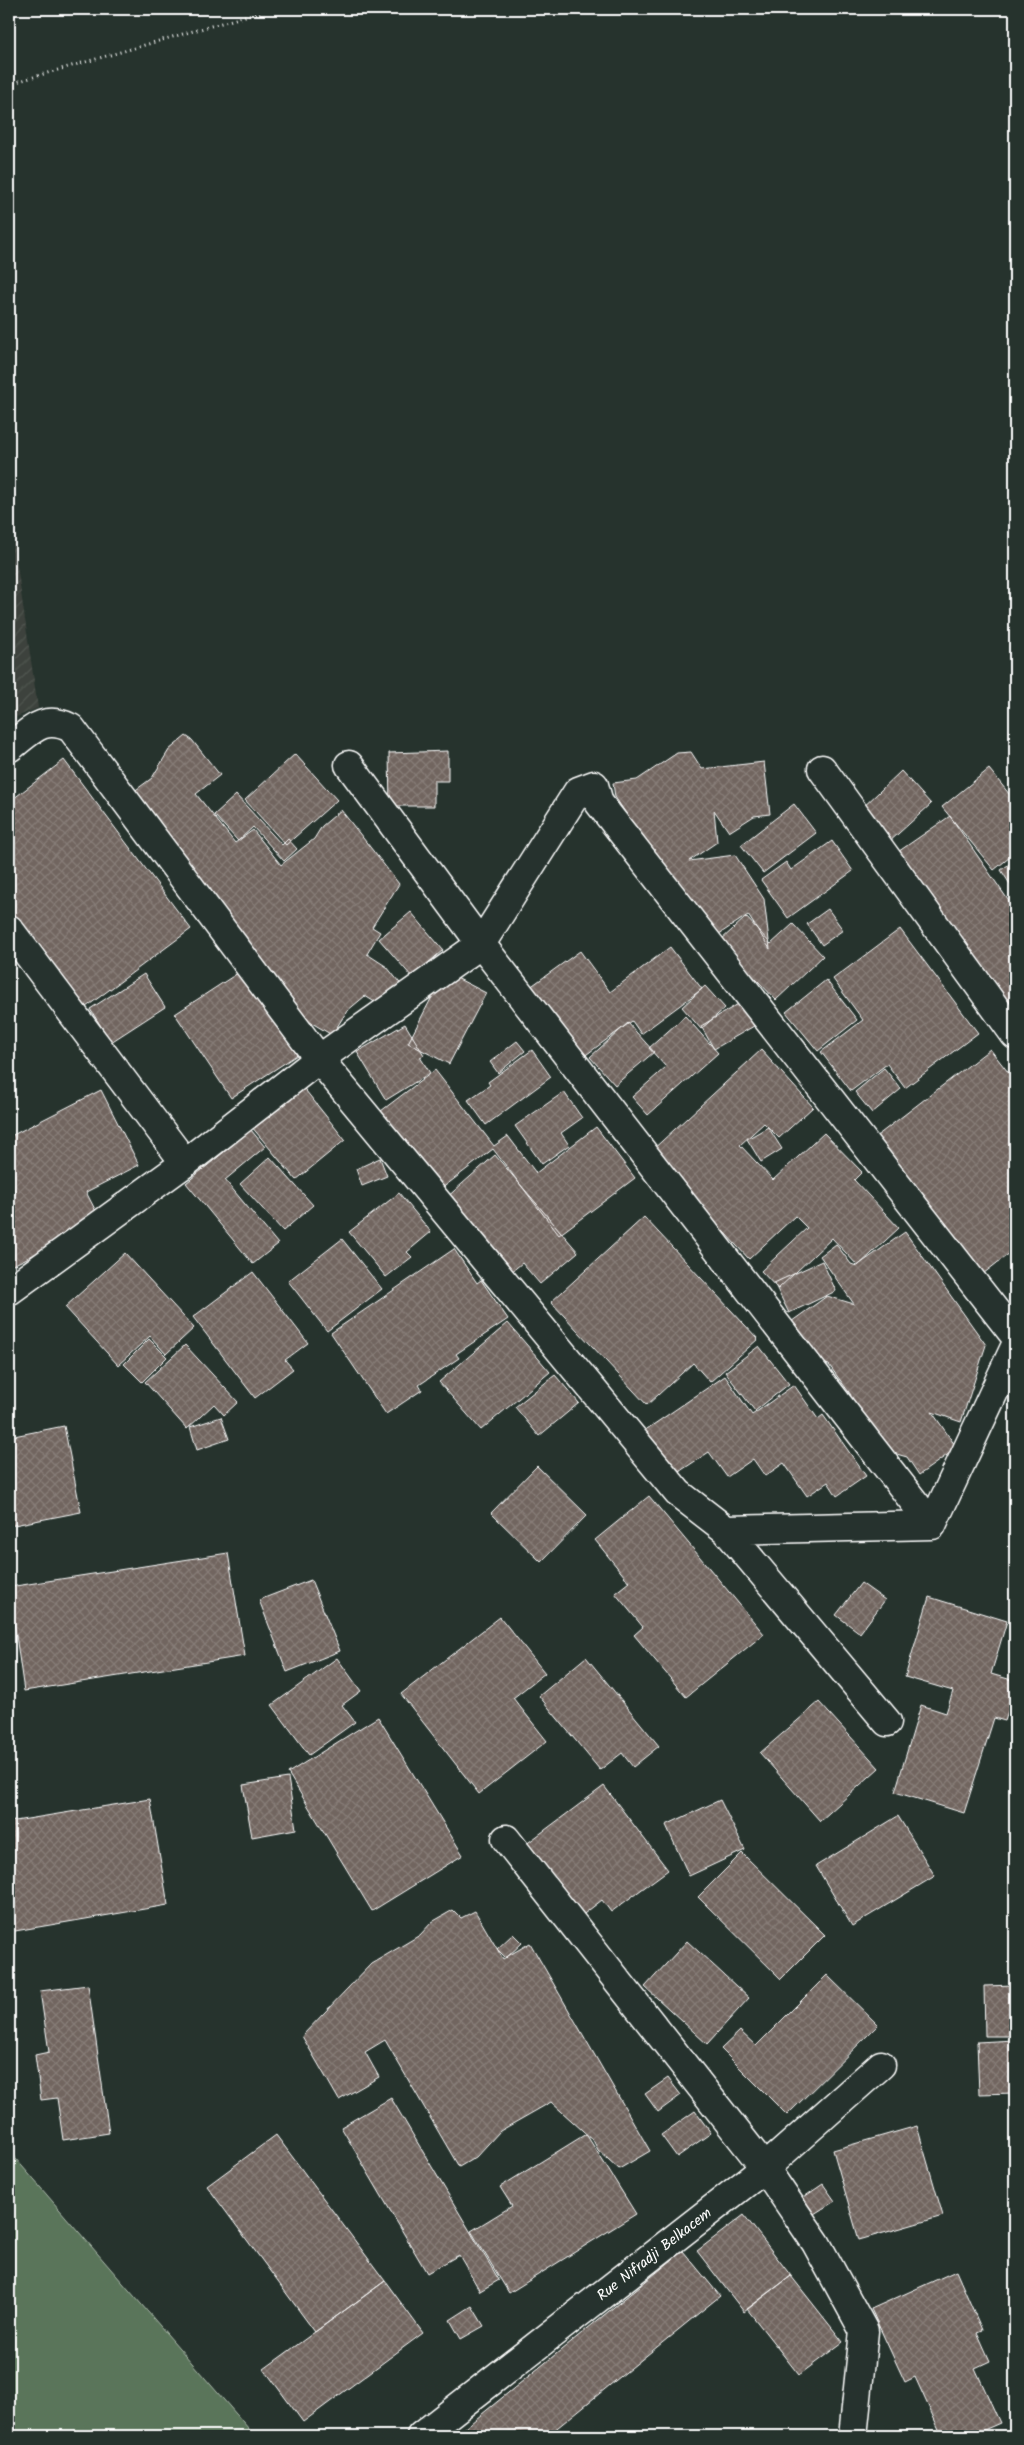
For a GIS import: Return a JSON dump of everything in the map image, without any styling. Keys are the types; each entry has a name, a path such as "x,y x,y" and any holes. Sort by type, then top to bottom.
{"street":[{"path":"9,748 42,723 58,722 71,728 319,1060 678,1494 726,1530 887,1722"},
{"path":"349,765 481,944 932,1525"},
{"path":"822,770 1015,1035"},
{"path":"9,1292 185,1163 319,1060 481,944 578,791 594,785 599,802 1015,1336"},
{"path":"9,929 185,1163"},
{"path":"932,1525 1015,1347"},
{"path":"726,1530 932,1525"},
{"path":"506,1839 765,2168 816,2243 864,2331 853,2436"},
{"name":"Rue Nifradji Belkacem","path":"421,2436 765,2168 882,2065"}],"path":[{"path":"9,84 270,9"}],"shaded area":[{"path":"9,511 38,708 9,720"}],"green space":[{"path":"9,2151 255,2436 9,2436"}],"building":[{"path":"186,736 192,740 220,775 196,794 235,843 253,830 281,865 314,839 322,826 341,810 399,884 372,927 380,932 367,954 387,967 407,992 386,1009 365,996 347,1011 332,1035 295,1013 133,792 152,778 169,750"},
{"path":"448,751 448,781 434,781 434,806 390,806 389,753"},
{"path":"691,752 702,769 764,762 770,814 754,816 729,832 714,810 717,842 689,861 735,855 764,899 770,949 748,915 710,940 615,797 613,783 637,780 677,753"},
{"path":"295,754 337,800 286,845 245,800"},
{"path":"64,760 191,929 78,1013 9,921 9,802"},
{"path":"989,769 1010,795 1015,791 1015,853 994,870 942,807"},
{"path":"901,771 931,804 888,843 858,812"},
{"path":"236,795 282,845 288,839 297,849 284,861 253,827 238,841 214,815"},
{"path":"794,804 816,833 763,873 741,845"},
{"path":"950,816 1015,910 1015,1033 892,856"},
{"path":"832,841 853,871 788,918 761,880 786,862 791,870"},
{"path":"1015,860 1015,892 1001,870"},
{"path":"828,909 843,930 822,945 807,924"},
{"path":"411,912 443,950 412,977 379,939"},
{"path":"746,917 771,944 793,924 823,956 776,1000 720,941"},
{"path":"900,929 978,1033 905,1088 887,1064 851,1091 821,1052 863,1020 833,979"},
{"path":"670,947 702,989 641,1034 632,1021 579,1060 526,990 580,951 610,992"},
{"path":"241,971 297,1055 231,1098 175,1014"},
{"path":"445,972 486,993 449,1064 408,1043"},
{"path":"144,974 165,1007 111,1042 90,1009"},
{"path":"826,980 857,1020 818,1051 786,1012"},
{"path":"705,986 725,1008 701,1029 682,1007"},
{"path":"740,1003 754,1026 714,1049 701,1026"},
{"path":"685,1016 718,1053 648,1115 632,1097 666,1067 649,1048"},
{"path":"628,1023 654,1052 615,1085 590,1057"},
{"path":"405,1024 424,1055 420,1057 430,1073 386,1100 357,1052"},
{"path":"517,1041 525,1051 498,1073 490,1062"},
{"path":"990,1049 1015,1081 1015,1151 1013,1153 1015,1157 1015,1223 1013,1225 1015,1228 1015,1249 979,1277 873,1139"},
{"path":"532,1050 551,1077 486,1125 468,1100 490,1085 488,1082"},
{"path":"761,1050 813,1107 779,1138 764,1123 740,1145 773,1180 824,1133 862,1172 854,1180 899,1228 858,1266 832,1238 778,1289 761,1271 807,1228 795,1216 749,1259 650,1152"},
{"path":"884,1068 901,1089 872,1113 855,1092"},
{"path":"435,1070 494,1146 508,1136 536,1173 596,1127 635,1178 559,1235 493,1149 441,1189 381,1111"},
{"path":"302,1086 345,1140 296,1180 251,1126"},
{"path":"101,1090 139,1165 86,1192 101,1221 9,1267 9,1196 16,1193 9,1179 9,1137"},
{"path":"564,1092 582,1118 561,1133 569,1145 542,1164 515,1126"},
{"path":"768,1127 782,1149 761,1162 747,1139"},
{"path":"251,1130 265,1147 225,1180 278,1244 253,1264 186,1183"},
{"path":"495,1155 578,1252 540,1284 522,1263 510,1273 446,1198"},
{"path":"270,1157 313,1205 283,1231 240,1184"},
{"path":"380,1158 387,1176 362,1186 356,1169"},
{"path":"399,1193 431,1232 407,1252 412,1257 386,1277 349,1232"},
{"path":"644,1217 758,1339 710,1382 693,1363 647,1405 551,1302"},
{"path":"905,1232 986,1345 961,1422 932,1412 957,1448 919,1475 907,1457 886,1451 849,1399 851,1395 829,1365 815,1361 788,1324 827,1296 854,1304 820,1256 836,1244 851,1264 857,1266"},
{"path":"342,1239 382,1289 327,1331 288,1281"},
{"path":"454,1249 477,1283 481,1280 508,1319 456,1354 459,1358 419,1385 422,1390 386,1414 331,1333"},
{"path":"125,1253 194,1328 166,1354 150,1336 118,1365 65,1307"},
{"path":"822,1261 836,1291 789,1313 774,1283"},
{"path":"253,1272 308,1343 285,1360 293,1369 255,1398 193,1317"},
{"path":"508,1323 550,1372 481,1430 439,1382"},
{"path":"149,1339 167,1357 142,1382 124,1364"},
{"path":"185,1345 238,1402 224,1415 214,1404 187,1429 145,1382"},
{"path":"759,1346 789,1384 755,1411 725,1372"},
{"path":"555,1375 579,1403 539,1436 515,1407"},
{"path":"725,1376 752,1415 794,1385 818,1419 823,1415 866,1476 837,1496 828,1482 807,1496 784,1463 765,1476 753,1459 727,1477 709,1452 671,1477 641,1433"},
{"path":"221,1417 229,1439 197,1450 190,1427"},
{"path":"64,1426 81,1512 9,1526 9,1437"},
{"path":"537,1466 587,1515 541,1562 491,1513"},
{"path":"649,1496 764,1634 686,1697 634,1635 643,1627 615,1593 629,1582 595,1540"},
{"path":"228,1553 245,1656 24,1691 9,1587"},
{"path":"311,1580 340,1651 287,1672 259,1600"},
{"path":"861,1583 885,1600 860,1633 836,1615"},
{"path":"929,1597 1007,1621 991,1674 1015,1681 1015,1689 1005,1721 994,1718 964,1813 895,1792 921,1705 946,1713 953,1691 905,1677"},
{"path":"500,1617 545,1673 513,1698 547,1741 479,1794 401,1694"},
{"path":"586,1657 659,1746 633,1767 622,1753 600,1770 539,1696"},
{"path":"337,1658 361,1691 342,1705 355,1722 309,1755 272,1705"},
{"path":"819,1702 879,1768 820,1821 760,1753"},
{"path":"378,1717 463,1855 372,1911 288,1773"},
{"path":"288,1778 296,1829 252,1837 243,1785"},
{"path":"604,1786 668,1870 611,1912 602,1900 580,1917 525,1845"},
{"path":"150,1799 168,1905 9,1932 9,1822"},
{"path":"720,1800 745,1850 689,1876 666,1825"},
{"path":"898,1816 935,1876 852,1926 816,1866"},
{"path":"742,1853 825,1935 781,1979 698,1897"},
{"path":"453,1910 461,1918 475,1911 503,1959 530,1943 650,2151 619,2169 598,2150 593,2140 551,2102 500,2131 476,2157 459,2167 385,2040 365,2052 379,2077 339,2100 302,2036 371,1964 420,1935 432,1922"},
{"path":"513,1934 522,1943 506,1958 497,1949"},
{"path":"687,1941 749,1998 707,2044 645,1987"},
{"path":"827,1975 878,2025 787,2115 721,2049 740,2031 756,2046"},
{"path":"88,1985 109,2133 63,2140 57,2098 41,2100 35,2055 49,2052 40,1991"},
{"path":"1015,1985 1015,2036 985,2036 984,1986"},
{"path":"1015,2040 1015,2093 979,2094 977,2042"},
{"path":"668,2078 681,2095 658,2112 645,2094"},
{"path":"391,2098 499,2280 480,2291 459,2255 427,2273 341,2127"},
{"path":"695,2111 711,2133 677,2157 661,2135"},
{"path":"917,2126 943,2216 859,2240 833,2150"},
{"path":"586,2134 636,2214 509,2293 471,2231 512,2206 500,2187"},
{"path":"276,2135 385,2281 315,2332 207,2186"},
{"path":"823,2184 835,2201 809,2217 798,2201"},
{"path":"744,2215 791,2276 744,2312 697,2251"},
{"path":"683,2251 720,2296 547,2436 455,2436"},
{"path":"956,2271 982,2330 977,2332 990,2361 975,2368 1000,2423 970,2436 942,2436 915,2377 905,2382 871,2309"},
{"path":"791,2276 843,2342 799,2375 747,2309"},
{"path":"385,2281 423,2333 303,2422 264,2369"},
{"path":"472,2306 484,2326 461,2339 450,2320"}]}
